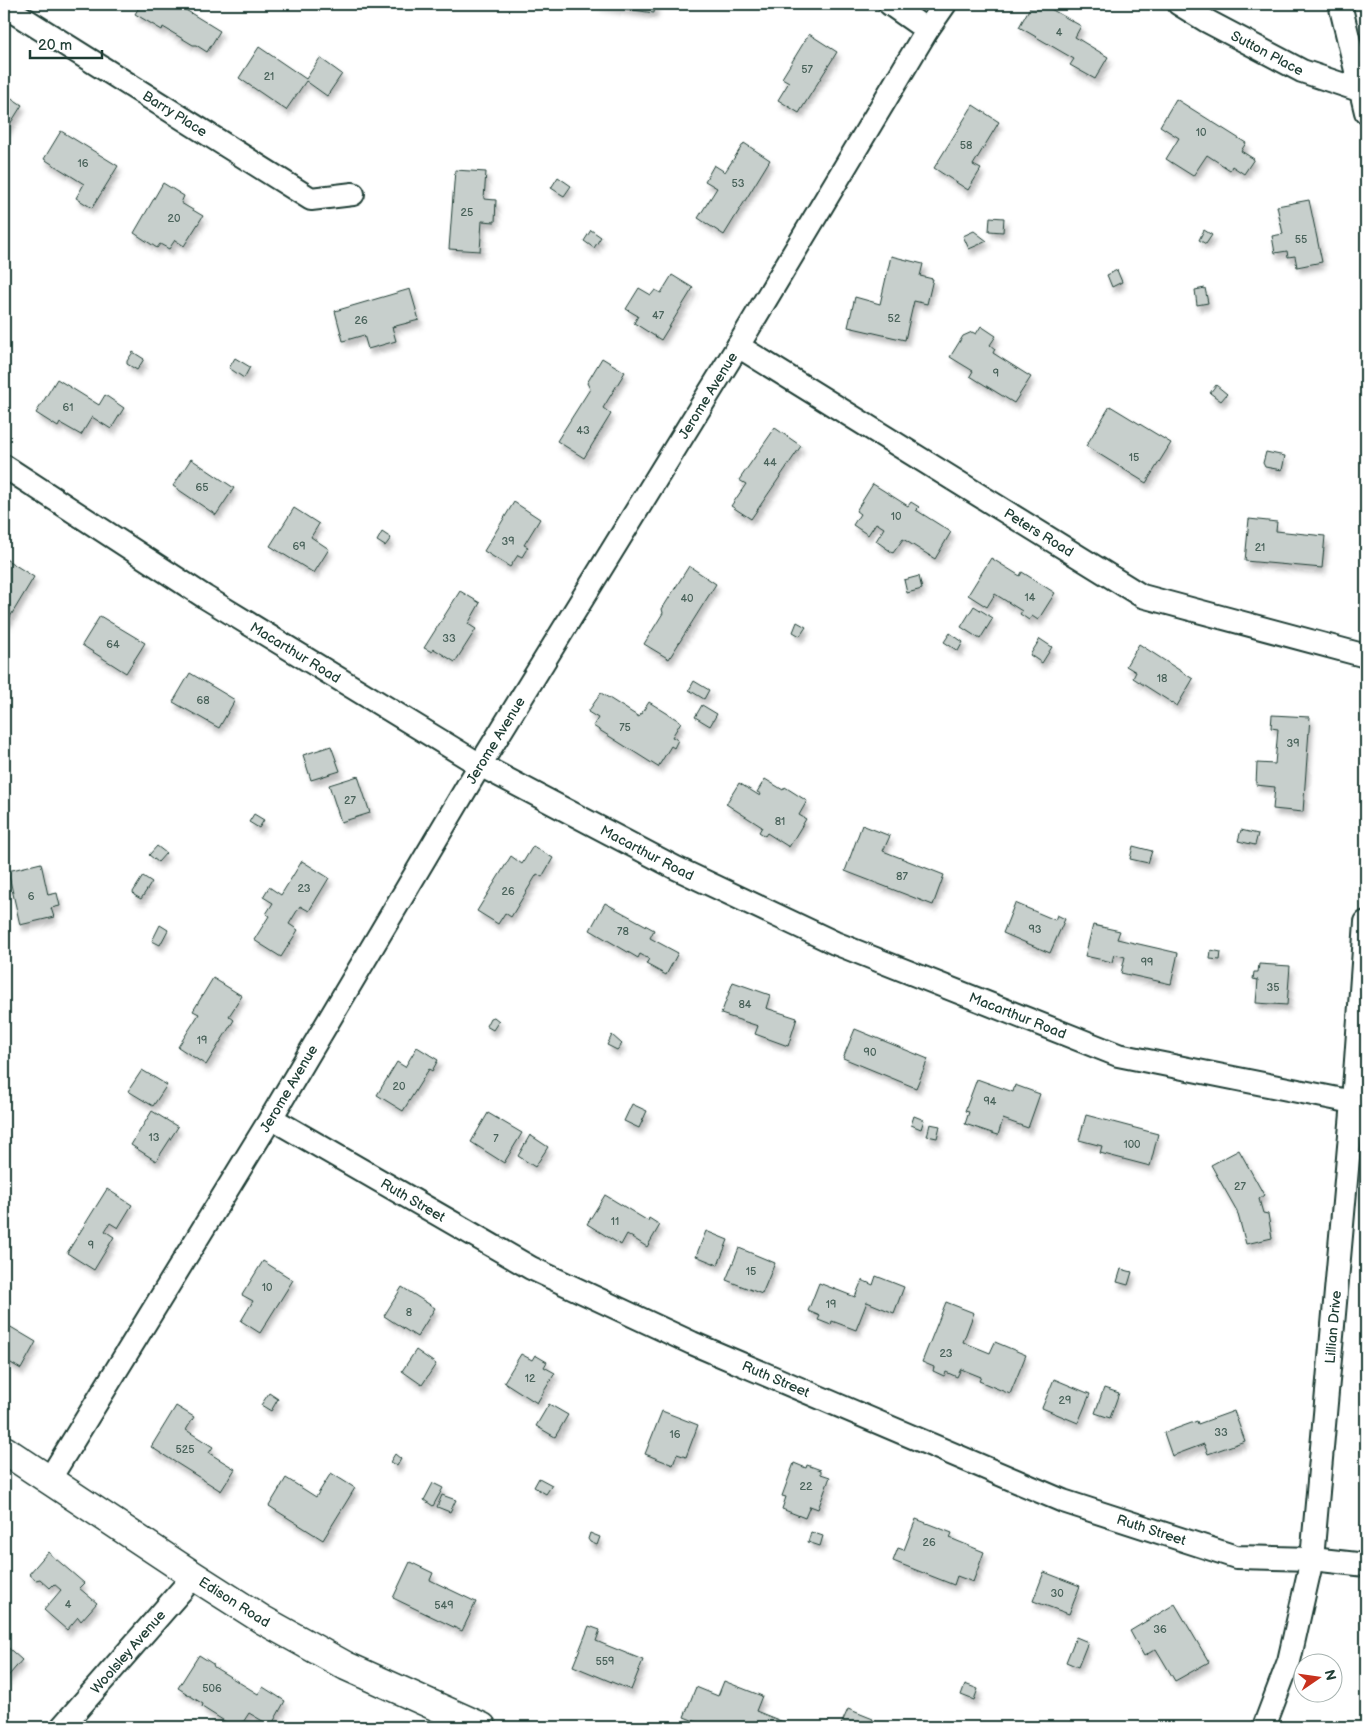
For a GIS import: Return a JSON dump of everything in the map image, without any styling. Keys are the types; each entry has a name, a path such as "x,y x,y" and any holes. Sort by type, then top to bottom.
{"street":[{"path":"890,4 928,30"},
{"name":"Jerome Avenue","path":"49,1480 271,1118 480,765 738,346 945,4"},
{"name":"Sutton Place","path":"1179,4 1302,71 1364,101"},
{"path":"1340,4 1364,101"},
{"name":"Barry Place","path":"4,6 311,199 353,194"},
{"name":"Peters Road","path":"738,346 1142,596 1366,656"},
{"name":"Macarthur Road","path":"4,466 205,597 480,765 676,868 835,943 1118,1055 1353,1102"},
{"name":"Lillian Drive","path":"1264,1727 1289,1661 1312,1559 1353,1102 1366,922"},
{"name":"Ruth Street","path":"271,1118 531,1268 692,1343 1063,1501 1236,1557 1312,1559 1366,1565"},
{"name":"Edison Road","path":"4,1450 263,1620 346,1666 482,1727"},
{"name":"Woolsley Avenue","path":"62,1727 194,1576"}],"building":[{"path":"141,4 171,4 174,6 176,4 220,31 207,52 163,27 162,30 135,14"},
{"path":"598,4 655,4 654,13"},
{"path":"1032,4 1042,4 1081,26 1075,37 1108,57 1095,79 1070,65 1074,59 1019,27"},
{"path":"809,34 837,52 799,113 778,100 789,82 782,78"},
{"path":"259,47 306,79 320,58 342,74 327,96 306,81 286,110 239,78"},
{"path":"4,93 22,105 5,132 4,131"},
{"path":"1176,99 1246,143 1241,151 1254,159 1244,174 1232,166 1230,170 1207,155 1193,176 1166,159 1179,138 1160,126"},
{"path":"973,105 999,122 973,165 981,169 968,190 934,168"},
{"path":"61,131 118,166 92,208 76,198 84,184 44,159"},
{"path":"744,143 770,160 724,235 698,218 717,188 705,181 714,165 725,172"},
{"path":"455,170 486,172 484,199 496,200 495,222 482,221 480,251 449,249"},
{"path":"558,177 571,186 564,196 551,188"},
{"path":"163,183 184,196 181,203 203,216 184,246 175,240 169,249 160,244 157,248 134,233"},
{"path":"1309,200 1322,262 1297,267 1295,256 1288,257 1287,251 1275,253 1272,236 1283,234 1277,206"},
{"path":"990,217 1004,218 1003,232 989,231"},
{"path":"591,230 601,237 594,248 584,241"},
{"path":"1204,230 1212,235 1206,244 1199,240"},
{"path":"974,231 987,241 969,249 963,236"},
{"path":"891,256 923,264 920,276 933,279 927,304 914,301 905,340 848,327 855,297 880,304"},
{"path":"1117,270 1122,282 1112,287 1107,275"},
{"path":"672,275 693,288 661,340 634,323 638,316 626,309 639,288 651,295 655,290 661,293"},
{"path":"1205,288 1208,303 1197,305 1195,290"},
{"path":"410,289 419,320 392,327 396,341 368,349 364,335 343,341 335,311"},
{"path":"981,326 996,336 990,345 995,349 993,353 1031,377 1014,403 970,376 973,371 950,357 963,336 972,332 976,334"},
{"path":"133,352 144,359 137,370 127,364"},
{"path":"235,358 250,367 244,378 229,368"},
{"path":"602,358 625,372 603,408 611,414 584,458 557,441 590,389 587,383"},
{"path":"57,379 99,405 105,395 124,408 111,429 92,417 81,435 60,423 58,427 36,413"},
{"path":"1216,385 1227,394 1221,401 1210,393"},
{"path":"1110,406 1171,443 1146,483 1086,446"},
{"path":"775,428 801,446 751,519 731,506 746,484 739,480"},
{"path":"1266,452 1285,456 1282,470 1265,467 1263,463"},
{"path":"191,459 234,488 216,515 173,486"},
{"path":"873,484 908,506 911,502 919,507 916,510 951,532 935,559 903,539 893,553 876,541 884,528 876,523 868,535 853,525 860,514 856,511"},
{"path":"514,502 540,519 524,545 528,547 522,557 518,555 510,567 484,551"},
{"path":"294,508 319,524 311,537 329,549 314,573 270,546"},
{"path":"1249,519 1277,522 1276,531 1325,536 1322,568 1245,561"},
{"path":"382,532 391,538 385,546 377,541"},
{"path":"4,558 34,577 7,622 4,620"},
{"path":"991,558 1020,576 1022,572 1055,593 1038,620 1032,616 1029,620 1020,614 1022,611 995,594 987,607 968,595"},
{"path":"689,566 716,584 669,659 644,644 663,613 662,609"},
{"path":"919,576 922,589 907,593 904,580"},
{"path":"460,591 480,603 468,624 476,629 455,662 434,649 432,652 424,648"},
{"path":"974,606 993,618 980,639 961,627"},
{"path":"100,616 145,643 126,673 82,645"},
{"path":"797,622 806,627 800,636 793,632"},
{"path":"950,633 963,642 958,651 944,642"},
{"path":"1040,639 1052,647 1042,663 1030,655"},
{"path":"1139,644 1193,679 1177,706 1133,678 1136,672 1126,666"},
{"path":"190,673 235,700 219,728 173,702"},
{"path":"694,681 709,690 704,699 689,690"},
{"path":"601,693 639,717 649,702 681,722 672,737 678,740 674,748 671,746 658,767 593,726 598,718 588,712"},
{"path":"702,705 717,714 710,726 695,717"},
{"path":"1272,715 1310,717 1303,812 1273,809 1275,787 1256,785 1257,763 1275,764 1278,729 1271,728"},
{"path":"331,746 340,771 311,780 303,755"},
{"path":"358,776 370,813 341,822 329,785"},
{"path":"765,779 783,790 785,787 807,801 799,815 806,819 789,847 767,833 765,836 759,832 762,827 726,804 739,783 760,796 761,794 757,792"},
{"path":"254,814 264,820 259,828 249,822"},
{"path":"862,825 890,836 883,851 944,875 933,905 845,871"},
{"path":"1241,830 1258,834 1255,845 1238,841"},
{"path":"157,846 166,853 158,862 149,855"},
{"path":"533,846 553,858 542,877 537,874 511,917 505,913 498,924 477,911 511,856 522,864"},
{"path":"1133,846 1152,851 1148,863 1130,859"},
{"path":"302,861 329,878 309,911 300,906 289,924 298,930 281,957 254,940 269,916 266,914 273,903 263,897 269,887 281,895"},
{"path":"41,863 48,895 57,893 60,906 51,908 54,917 20,925 8,871"},
{"path":"143,876 152,882 141,899 134,895 133,892"},
{"path":"605,903 654,930 650,938 678,953 666,975 646,964 649,959 640,954 638,958 590,930"},
{"path":"1015,903 1055,920 1057,915 1065,919 1050,953 1003,933"},
{"path":"160,925 168,930 160,945 152,941"},
{"path":"1093,925 1120,931 1117,939 1178,953 1171,984 1121,973 1125,957 1114,954 1112,962 1085,956"},
{"path":"1211,950 1221,952 1220,960 1210,959"},
{"path":"1259,964 1290,966 1287,1005 1256,1003 1258,980 1253,979 1254,972 1258,972"},
{"path":"213,978 242,996 229,1016 234,1020 206,1065 178,1047 199,1014 193,1011"},
{"path":"733,982 770,995 766,1008 797,1018 788,1046 755,1034 758,1026 721,1014"},
{"path":"494,1017 499,1021 493,1030 486,1026 490,1018"},
{"path":"855,1029 928,1059 916,1088 843,1058"},
{"path":"612,1035 622,1044 617,1050 607,1045"},
{"path":"417,1047 438,1060 432,1071 429,1069 403,1111 377,1095 397,1062 405,1067"},
{"path":"142,1070 167,1085 153,1106 128,1091"},
{"path":"977,1079 1013,1092 1015,1085 1040,1094 1028,1128 1003,1119 998,1135 965,1124 969,1112 965,1111"},
{"path":"632,1104 647,1111 639,1128 624,1121"},
{"path":"152,1111 178,1127 156,1161 131,1145"},
{"path":"488,1113 522,1133 504,1163 471,1142"},
{"path":"1086,1115 1158,1134 1150,1166 1100,1153 1102,1146 1079,1140"},
{"path":"914,1116 924,1120 921,1129 911,1125"},
{"path":"930,1124 940,1126 937,1138 927,1136"},
{"path":"530,1135 548,1147 535,1167 518,1156"},
{"path":"1239,1150 1264,1195 1259,1199 1263,1213 1268,1214 1272,1238 1246,1244 1237,1211 1211,1165"},
{"path":"107,1189 132,1205 118,1228 110,1223 105,1231 114,1237 94,1270 67,1253"},
{"path":"605,1195 648,1221 649,1218 660,1225 647,1247 627,1234 621,1245 587,1224"},
{"path":"706,1231 728,1240 718,1265 696,1256"},
{"path":"739,1248 775,1263 762,1294 726,1280"},
{"path":"263,1261 293,1280 260,1333 241,1321 253,1301 242,1295"},
{"path":"1121,1269 1132,1272 1128,1285 1117,1282"},
{"path":"876,1276 904,1287 894,1313 867,1302 856,1330 832,1321 831,1325 818,1320 820,1316 808,1311 819,1283 855,1297 862,1280 873,1285"},
{"path":"402,1287 435,1308 417,1337 384,1316"},
{"path":"946,1302 974,1313 963,1342 990,1353 995,1342 1026,1355 1010,1394 979,1381 981,1377 961,1369 957,1377 946,1372 944,1376 933,1371 934,1367 922,1362"},
{"path":"4,1323 36,1342 21,1369 4,1359"},
{"path":"416,1350 436,1364 422,1385 402,1371"},
{"path":"521,1354 532,1360 535,1355 547,1362 544,1367 555,1373 537,1403 504,1382"},
{"path":"1054,1379 1090,1394 1078,1423 1042,1408"},
{"path":"1104,1388 1119,1393 1110,1418 1095,1413"},
{"path":"269,1393 278,1399 271,1411 261,1405"},
{"path":"549,1404 568,1415 555,1437 536,1426"},
{"path":"176,1406 194,1417 186,1430 213,1447 209,1453 235,1469 221,1491 151,1447"},
{"path":"662,1411 698,1425 686,1457 677,1454 673,1465 645,1454"},
{"path":"1234,1411 1245,1441 1208,1454 1204,1444 1172,1456 1164,1433 1197,1421 1198,1424"},
{"path":"395,1454 401,1459 397,1466 390,1462"},
{"path":"794,1463 806,1468 807,1465 821,1470 821,1474 830,1477 818,1509 810,1506 805,1518 782,1509 786,1497 782,1496"},
{"path":"331,1473 355,1488 323,1540 269,1506 286,1478 316,1497"},
{"path":"539,1478 552,1485 546,1494 534,1487"},
{"path":"433,1483 443,1488 433,1506 424,1500"},
{"path":"442,1495 456,1500 450,1512 437,1507"},
{"path":"916,1519 952,1533 950,1538 984,1552 973,1582 957,1576 954,1585 893,1561 898,1548 904,1550"},
{"path":"811,1532 823,1536 820,1546 808,1542"},
{"path":"590,1533 600,1537 597,1545 588,1539"},
{"path":"48,1552 84,1583 79,1588 97,1603 81,1621 78,1617 67,1630 44,1610 61,1590 54,1584 50,1588 40,1579 36,1580 29,1574"},
{"path":"410,1562 433,1573 430,1580 476,1602 462,1631 393,1598"},
{"path":"1044,1572 1080,1586 1069,1614 1033,1601"},
{"path":"1175,1604 1209,1662 1175,1681 1156,1649 1144,1656 1130,1631"},
{"path":"589,1626 600,1630 596,1641 643,1660 631,1690 573,1666"},
{"path":"1076,1637 1088,1642 1078,1667 1066,1662"},
{"path":"4,1644 22,1660 4,1681"},
{"path":"199,1655 213,1664 214,1667 258,1694 263,1687 285,1701 271,1726 249,1713 240,1727 234,1727 202,1707 203,1704 178,1688"},
{"path":"1366,1659 1366,1687 1362,1660"},
{"path":"724,1681 762,1696 756,1711 791,1725 790,1727 710,1727 684,1717 696,1687 718,1696"},
{"path":"965,1684 978,1689 974,1700 961,1695"},
{"path":"848,1709 873,1719 870,1727 840,1727"}]}
